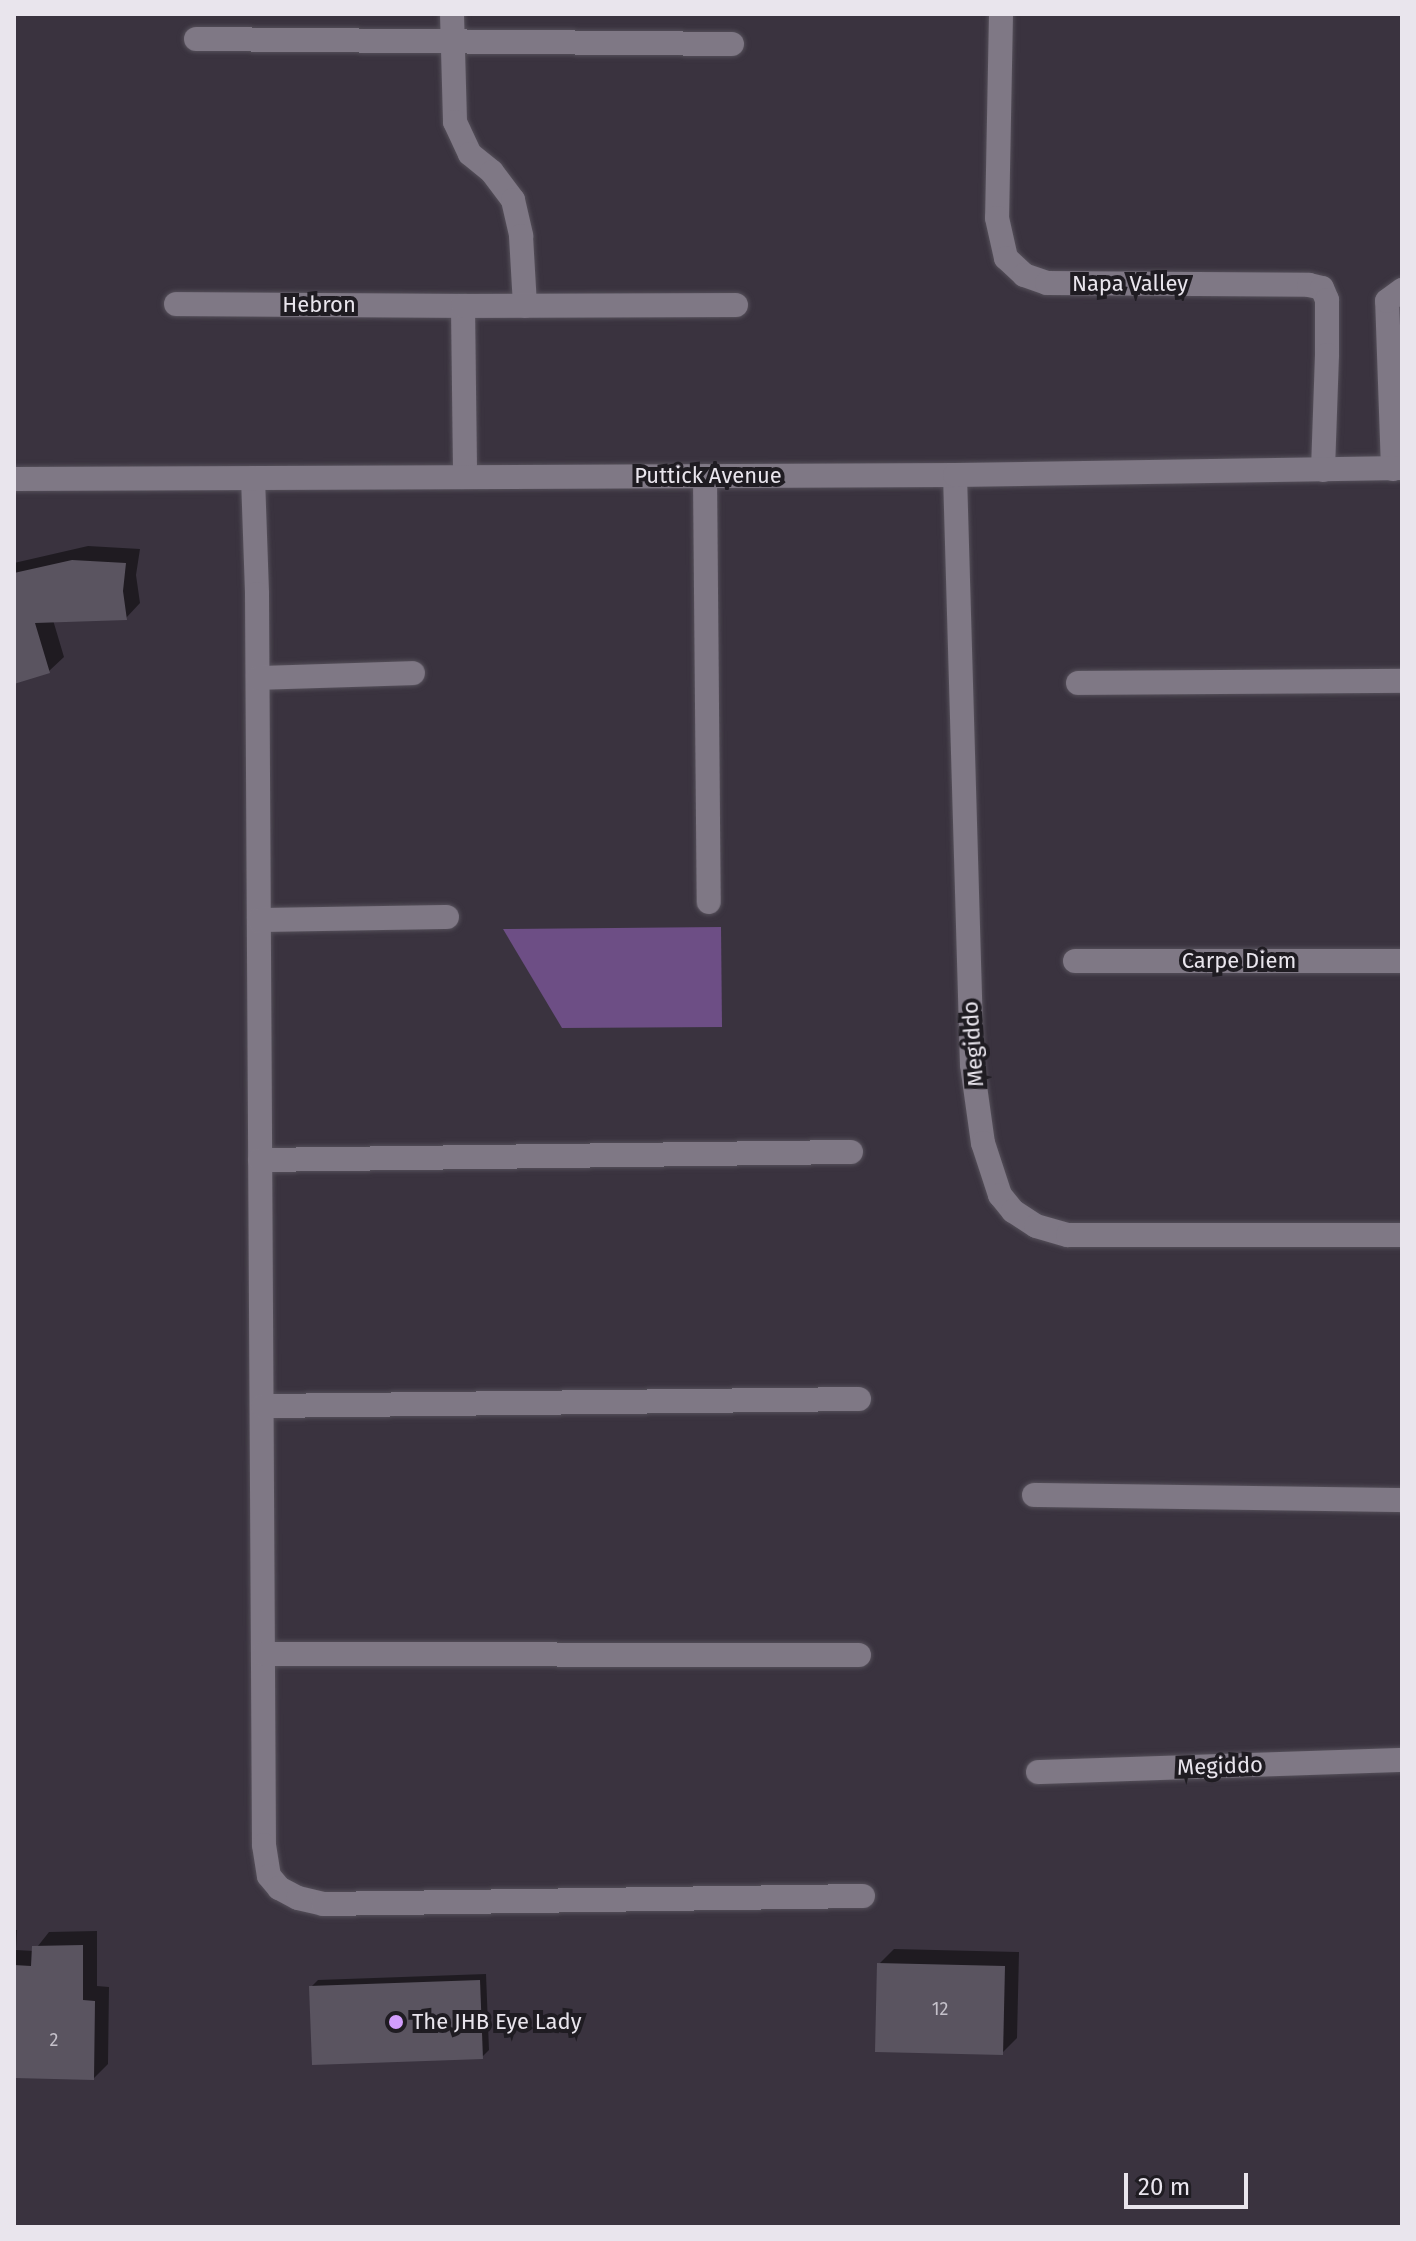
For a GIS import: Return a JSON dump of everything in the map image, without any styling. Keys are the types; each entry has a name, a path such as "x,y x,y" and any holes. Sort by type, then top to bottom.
{"street":[{"path":"452,14 455,122 470,154 492,172 513,200 521,236 525,306"},
{"name":"Napa Valley","path":"1001,14 997,218 1006,258 1024,275 1047,283 1309,285 1322,288 1327,300 1323,470"},
{"path":"196,39 732,44"},
{"path":"1397,468 1387,301 1402,290"},
{"name":"Hebron","path":"176,304 736,305"},
{"path":"463,306 465,477"},
{"name":"Puttick Avenue","path":"14,479 955,475 1397,468"},
{"name":"Megiddo","path":"955,475 972,1065 983,1143 1000,1195 1013,1211 1036,1226 1068,1235 1402,1235"},
{"path":"705,476 709,902"},
{"path":"253,478 258,678 265,1865 279,1888 298,1898 323,1904 863,1896"},
{"path":"258,678 413,673"},
{"path":"1078,683 1402,681"},
{"path":"259,920 447,917"},
{"name":"Carpe Diem","path":"1075,961 1402,961"},
{"path":"260,1160 851,1152"},
{"path":"263,1406 859,1399"},
{"path":"1034,1495 1402,1500"},
{"path":"264,1654 859,1655"},
{"name":"Megiddo","path":"1038,1772 1402,1760"}],"shaded area":[{"path":"721,927 722,1027 562,1028 503,929"}],"building":[{"path":"72,560 126,563 123,591 127,620 35,623 50,673 14,684 14,573"},
{"path":"83,1945 83,2000 95,2001 94,2080 14,2078 14,1965 31,1966 32,1946"},
{"path":"877,1963 1005,1966 1003,2055 875,2052"},
{"name":"The JHB Eye Lady","path":"480,1980 483,2059 312,2065 309,1986"}],"place":[{"name":"The JHB Eye Lady","path":"396,2022"}]}
